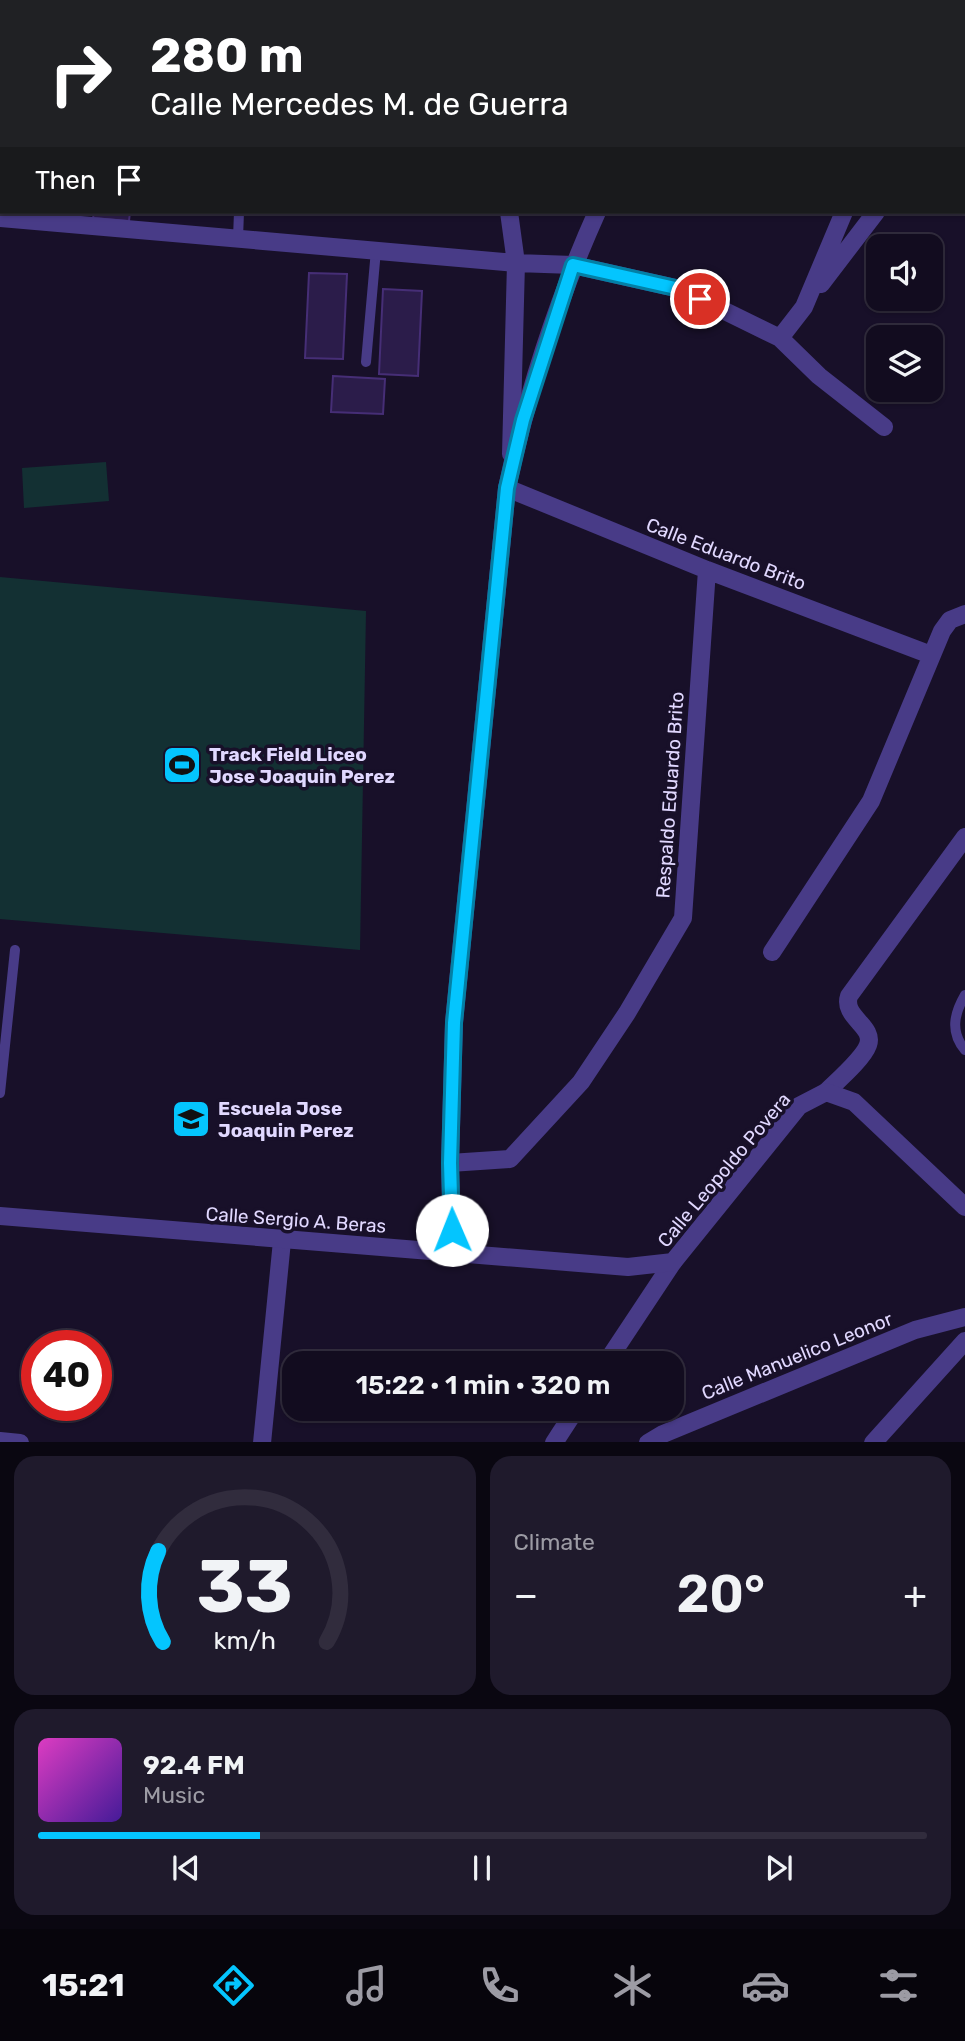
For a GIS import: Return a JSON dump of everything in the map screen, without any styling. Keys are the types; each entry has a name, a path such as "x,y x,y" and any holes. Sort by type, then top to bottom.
{"street":[{"path":"452,1252 450,1163 454,1023 509,480 516,263 509,214"},
{"path":"509,480 523,420 573,265 596,214"},
{"path":"804,307 844,214"},
{"path":"780,338 874,214"},
{"path":"0,218 46,217 238,238 516,263 573,265 680,289 780,338 819,376 884,427"},
{"name":"Calle Eduardo Brito","path":"509,480 707,570 931,655"},
{"name":"Respaldo Eduardo Brito","path":"450,1163 510,1158 580,1082 627,1013 683,918 707,570"},
{"path":"772,951 871,801 942,631 950,620 965,614"},
{"path":"965,837 849,996 849,1011 869,1036 869,1043 827,1093 854,1102 965,1207"},
{"name":"Calle Leopoldo Povera","path":"614,1351 673,1262 799,1106 827,1093"},
{"name":"Calle Sergio A. Beras","path":"0,1216 628,1267 673,1262"},
{"path":"262,1442 282,1241"},
{"name":"Calle Manuelico Leonor","path":"661,1440 915,1330 965,1317"},
{"path":"874,1442 965,1341"},
{"path":"555,1442 568,1421"}],"lane":[{"path":"238,238 239,214"},
{"path":"366,362 376,250"},
{"path":"0,1093 15,950"},
{"path":"965,995 956,1011 954,1027 965,1050"}],"green space":[{"path":"106,462 109,501 24,508 22,468"},
{"name":"Track Field Liceo Jose Joaquin Perez","path":"0,577 366,611 360,950 0,919"}],"building":[{"path":"94,214 130,214 129,221 93,218"},
{"path":"309,273 347,274 343,359 305,358"},
{"path":"383,289 422,291 418,376 379,374"},
{"path":"333,376 385,379 383,414 331,412"}],"place":[{"name":"Track Field Liceo Jose Joaquin Perez","path":"182,765"},
{"name":"Escuela Jose Joaquin Perez","path":"191,1119"}],"route":[{"path":"452,1230 450,1163 454,1023 507,488 523,420 573,265 680,289 700,299"}]}
